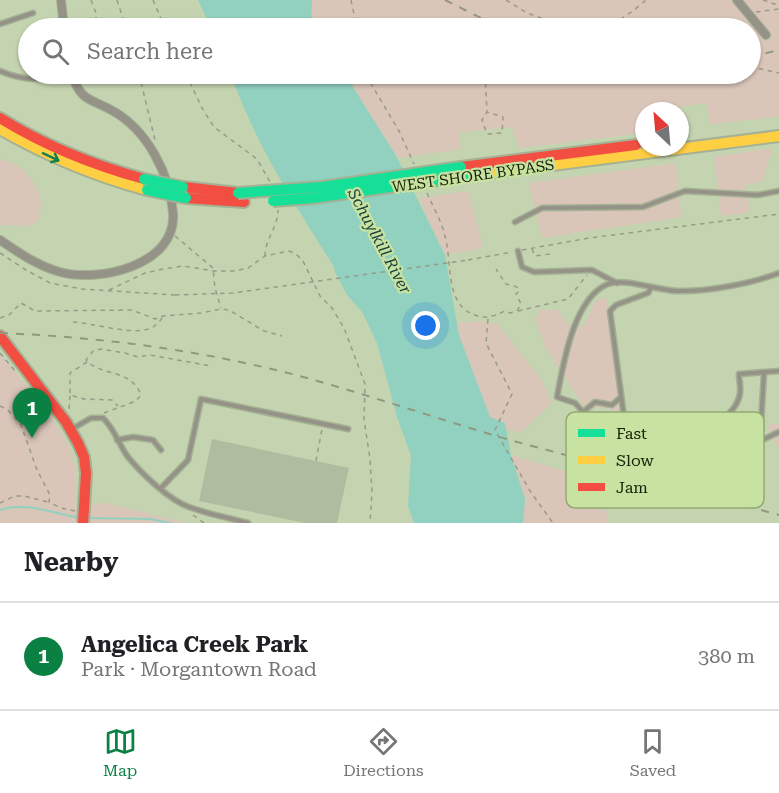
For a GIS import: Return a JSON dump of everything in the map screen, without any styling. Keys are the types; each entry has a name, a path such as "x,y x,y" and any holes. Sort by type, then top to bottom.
{"main road":[{"name":"WEST SHORE BYPASS","path":"0,118 36,139 146,185"},
{"path":"689,139 779,127"},
{"name":"WEST SHORE BYPASS","path":"0,129 29,147 72,167 184,192 241,197 779,136"},
{"name":"WEST SHORE BYPASS","path":"464,171 635,145"},
{"path":"0,336 64,420 82,450 87,480 81,509 83,523"}],"street":[{"path":"61,0 63,18"},
{"path":"737,0 751,18"},
{"path":"761,29 766,35"},
{"path":"0,240 39,264 61,273 81,275 111,273 141,263 158,252 169,233 173,214 171,203 162,166 150,146 124,119 84,97 75,84"}],"lane":[{"path":"0,24 33,13"},
{"path":"0,71 18,76"},
{"path":"515,222 542,208 644,207 686,191 758,195 779,191"},
{"path":"518,251 522,267 534,272 592,270 618,283"},
{"path":"621,396 612,405 595,402 583,412 575,403 558,397 567,344 577,320 598,290 609,284 618,283 679,291 749,282 779,273"},
{"path":"623,412 610,311 616,305 648,293 651,288"},
{"path":"730,412 741,394 739,374 779,371"},
{"path":"762,412 764,373"},
{"path":"161,488 188,460 201,399 348,429"},
{"path":"71,430 95,417 106,420 137,468 161,488 188,507 248,523"},
{"path":"764,439 779,432"},
{"path":"117,440 133,436 153,440 161,450"}],"path":[{"path":"91,0 96,18"},
{"path":"117,0 123,18"},
{"path":"153,0 161,18"},
{"path":"351,0 355,18"},
{"path":"506,0 527,13 541,18"},
{"path":"622,18 646,0"},
{"path":"763,0 774,4 779,3"},
{"path":"746,12 779,9"},
{"path":"761,69 779,73"},
{"path":"142,84 156,142 150,146"},
{"path":"191,84 214,127 256,159 272,186"},
{"path":"371,84 399,131 418,173"},
{"path":"486,84 487,112 482,120 487,134 502,133 503,117 487,112"},
{"path":"427,194 445,235 454,295 465,310 478,316 488,318 505,311 510,313 568,299 592,270"},
{"path":"265,256 267,243 278,217 277,207"},
{"path":"0,253 50,283 82,290 204,296 468,260 589,238 779,214"},
{"path":"169,233 182,240 214,271 215,288 221,309"},
{"path":"532,248 535,256 550,254"},
{"path":"108,290 145,273 163,269 194,267 214,271 248,268 265,256 288,252 296,254 303,261 320,296 332,308 348,337 366,391 364,419 372,492 370,523"},
{"path":"495,269 506,285 517,287 519,291 516,294 521,304 517,311"},
{"path":"0,318 9,315 21,303 35,312 132,310 155,319 221,309 229,310 264,331 282,336"},
{"path":"73,321 100,327 142,330 150,329 158,324 163,316"},
{"path":"488,318 486,343 512,394 495,430 530,491 552,523"},
{"path":"88,362 86,360 93,351 101,350 138,357 150,355 211,366"},
{"path":"64,420 68,414 70,374 88,362"},
{"path":"88,362 120,374 138,386 141,395 136,401 118,406 95,417"},
{"path":"70,395 84,399 112,400 118,406"},
{"path":"0,406 8,410 21,425 37,470 50,495 48,502"},
{"path":"316,461 322,428"},
{"path":"0,503 15,496 24,496 61,508 81,509"}],"shaded area":[{"path":"312,0 779,0 779,117 710,124 706,103 689,105 689,102 635,102 635,134 519,148 512,127 458,133 461,149 398,158 352,84 761,84 761,18 311,18"},
{"path":"773,148 762,182 745,185 750,212 721,216 714,157"},
{"path":"0,159 18,166 30,177 40,199 38,222 26,226 0,225"},
{"path":"676,163 681,217 542,238 529,183"},
{"path":"469,191 483,248 445,255 419,198"},
{"path":"605,297 608,303 621,412 584,407 546,348 535,319 541,310 558,310 569,326 584,326 595,301"},
{"path":"479,321 498,324 542,381 552,403 520,433 506,429 505,423 490,417 466,359 457,323"},
{"path":"0,353 53,420 70,449 76,472 75,503 107,503 185,523 0,523"},
{"path":"779,423 779,451 767,425"},
{"path":"511,455 566,472 566,508 605,508 608,523 523,523 525,499"}],"water":[{"path":"198,0 312,0 311,18 206,18"},
{"name":"Schuylkill River","path":"234,84 352,84 395,154 445,255 459,335 490,417 505,423 511,455 525,499 523,523 414,523 408,506 411,456 397,417 377,343 362,312 347,295 334,267 276,172 255,132"}],"building":[{"path":"212,439 349,468 337,523 305,523 199,501"}],"waterway":[{"path":"0,510 20,507 81,518"},
{"path":"86,518 150,519 170,523"}],"railway":[{"path":"445,0 481,18"},
{"path":"761,54 779,50"},
{"path":"0,333 112,341 223,358 296,375 566,455"},
{"path":"754,508 779,515"}],"traffic: slow":[{"path":"0,129 72,164 147,190"},
{"path":"466,176 779,136"}],"traffic: jam":[{"path":"0,118 70,154 144,179"},
{"path":"461,167 635,145"},
{"path":"183,187 238,193"},
{"path":"186,198 244,202"},
{"path":"0,336 66,422 78,443 84,457 86,473 84,507"},
{"path":"83,523 84,507"}],"traffic: fast":[{"path":"238,193 322,187 461,167"},
{"path":"273,201 313,198 466,176"},
{"path":"144,179 183,187"},
{"path":"147,190 186,198"}],"place":[{"name":"Angelica Creek Park","path":"32,438"}]}
